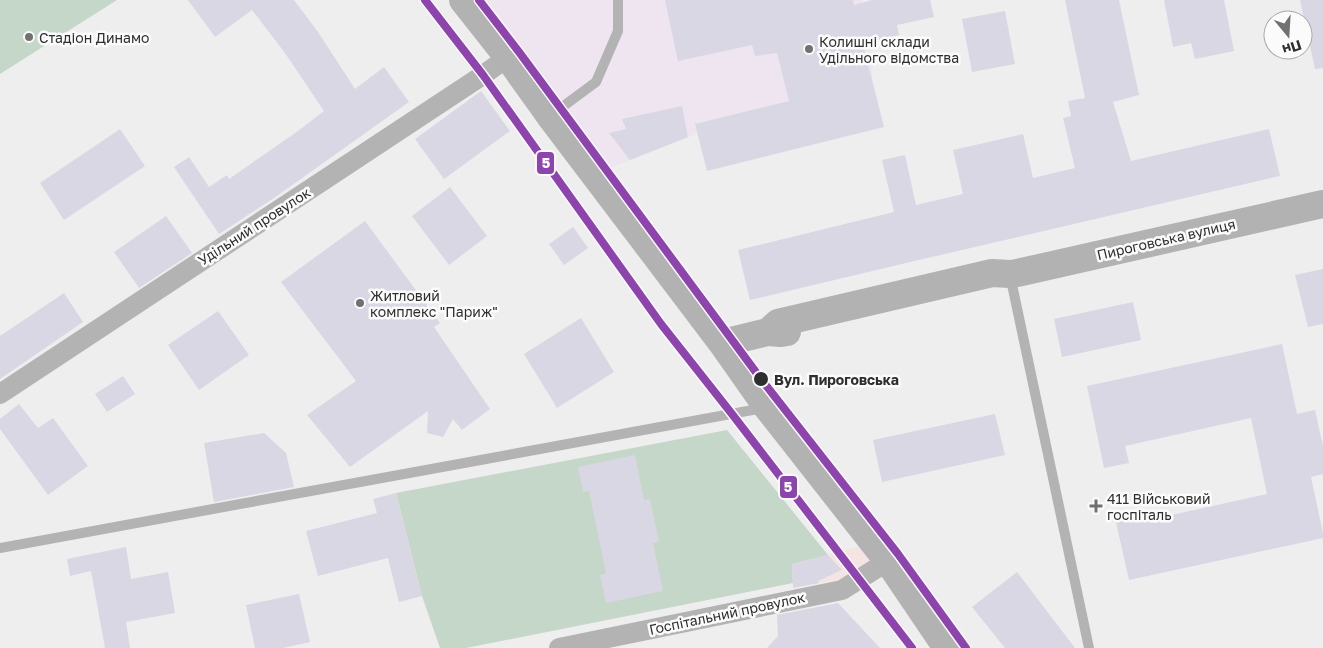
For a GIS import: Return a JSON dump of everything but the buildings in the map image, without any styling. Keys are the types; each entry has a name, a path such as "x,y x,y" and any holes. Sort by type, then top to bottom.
{"street":[{"path":"463,0 508,57 767,407 888,560 947,648"},
{"name":"Удільний провулок","path":"0,394 508,57"},
{"name":"Пироговська вулиця","path":"722,344 768,332 781,333 994,283 1010,274 1323,204"},
{"name":"Госпітальний провулок","path":"559,648 842,590 888,560"}],"lane":[{"path":"550,116 596,82 618,31 618,0"},
{"path":"1010,274 1089,648"},
{"path":"0,548 767,407"}],"shaded area":[{"path":"462,0 862,0 872,42 872,80 695,124 697,134 599,172"},
{"path":"872,543 886,560 840,579 794,588 792,564"}],"green space":[{"name":"Стадіон Динамо","path":"0,0 117,0 0,74"},
{"path":"727,430 828,555 792,564 793,583 466,648 440,648 422,596 396,493"}],"transit line":[{"name":"5","path":"425,0 483,75 661,324 912,648"},
{"name":"5","path":"479,0 761,379 898,554 966,648"}],"place":[{"name":"Стадіон Динамо","path":"29,37"},
{"name":"Колишні склади Удільного відомства","path":"809,49"},
{"name":"Житловий комплекс \"Париж\"","path":"360,303"},
{"name":"Вул. Пироговська","path":"761,379"},
{"name":"411 Військовий госпіталь","path":"1096,506"}]}
